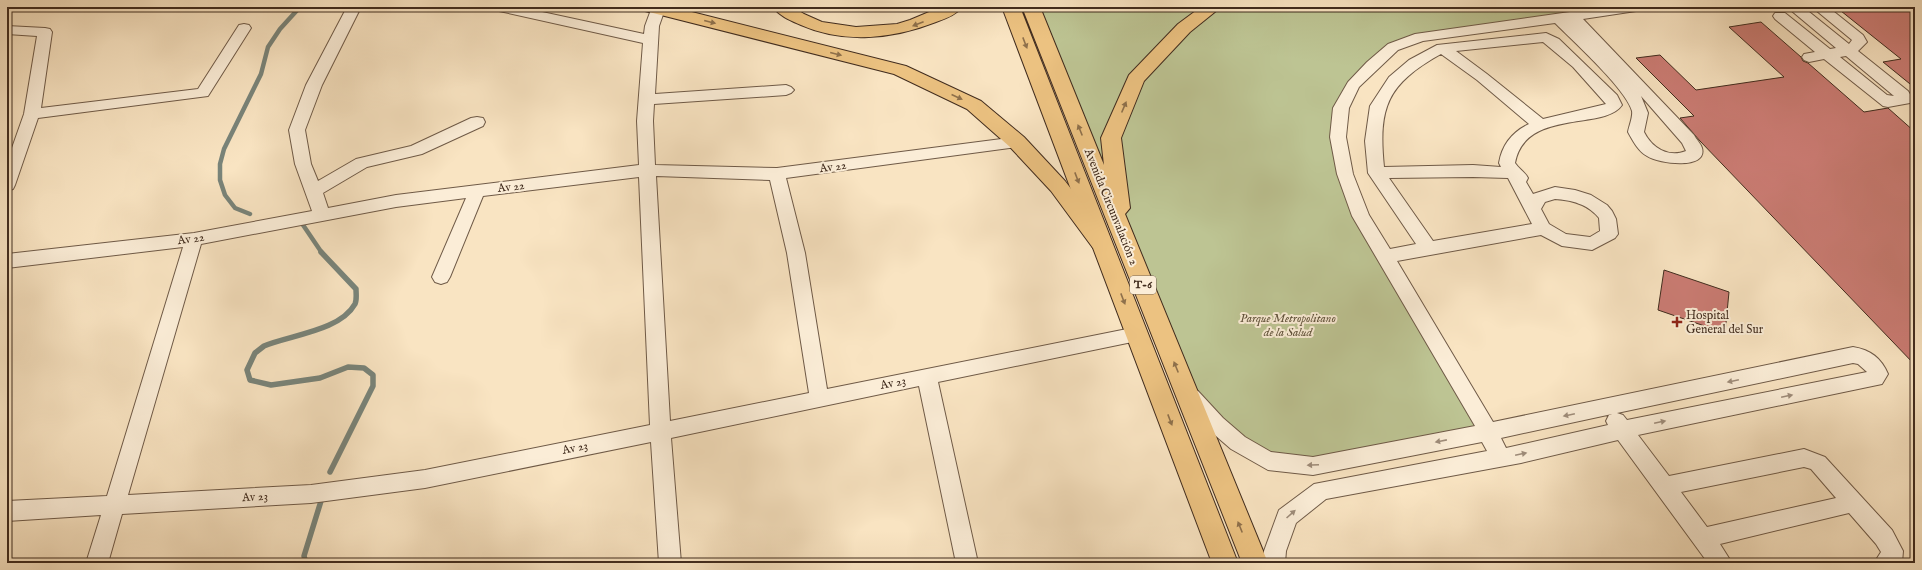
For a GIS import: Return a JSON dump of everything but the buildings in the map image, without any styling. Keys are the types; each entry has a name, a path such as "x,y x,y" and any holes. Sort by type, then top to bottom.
{"main road":[{"path":"782,7 793,17 828,29 875,33 916,26 953,7"},
{"name":"Avenida Circunvalación 2","path":"1011,7 1225,563"},
{"name":"Avenida Circunvalación 2","path":"1031,7 1255,563"},
{"path":"1125,241 1111,138 1136,80 1184,28 1212,7"},
{"path":"655,8 900,70 974,105 1017,142 1058,186 1101,242"}],"street":[{"path":"322,215 303,164 298,130 314,85 354,7"},
{"path":"1500,458 1481,418 1361,216 1346,174 1338,137 1340,108 1353,85 1372,65 1393,47 1420,37 1636,7"},
{"path":"1780,16 1885,101 1906,99 1794,7"},
{"path":"1809,57 1849,51 1860,42 1858,38 1819,7"},
{"path":"504,8 651,40"},
{"path":"655,8 644,121 660,430 670,563"},
{"path":"1565,17 1637,84 1688,139 1694,148 1694,154 1682,160 1674,160 1662,158 1650,152 1643,146 1636,132 1640,113 1636,100 1565,17"},
{"path":"32,114 203,93 244,28"},
{"path":"7,30 45,32 32,114 7,185"},
{"path":"1376,173 1473,171 1512,173 1548,193 1565,193 1593,203 1606,215 1609,234 1592,244 1562,240 1543,228 1533,209 1512,173 1507,164 1511,146 1527,131 1539,124 1609,109 1614,105 1612,99 1578,64 1554,42 1546,38 1442,48 1414,62 1394,80 1378,106 1374,141 1376,173 1429,249"},
{"path":"1442,48 1482,77 1539,124"},
{"path":"647,99 786,90"},
{"path":"1640,113 1666,117"},
{"path":"314,191 362,163 416,150 477,122"},
{"name":"Av 22","path":"7,261 194,239 396,201 646,170 777,174 1017,142"},
{"path":"777,174 796,253 819,397"},
{"path":"441,277 477,191"},
{"path":"1533,209 1538,199 1548,193"},
{"path":"1386,256 1543,228"},
{"path":"97,563 116,505 194,239"},
{"name":"Av 23","path":"7,512 310,494 426,479 819,397 1137,334"},
{"path":"1185,391 1216,424 1238,443 1268,461 1313,466 1487,432 1853,355 1861,356 1870,360 1874,364 1878,374 1875,378 1622,430 1500,458 1321,491 1287,517 1275,551 1274,563"},
{"path":"927,376 967,563"},
{"path":"1607,407 1622,430 1721,563"},
{"path":"1664,486 1804,458 1812,460 1818,463 1884,537 1892,551 1892,560 1885,563"},
{"path":"1702,538 1853,503"}],"green space":[{"name":"Parque Metropolitano de la Salud","path":"1031,7 1636,7 1420,37 1393,47 1341,108 1345,174 1487,432 1313,466 1268,461 1185,391"}],"waterway":[{"path":"250,214 235,208 225,195 220,180 220,164 224,149 261,74 268,47 280,29 300,7"},
{"path":"301,222 322,253"},
{"path":"321,252 356,289 355,304 348,313 326,326 264,346 255,353 247,370 250,380 271,385 320,378 348,367 364,368 373,375 373,386 330,472"},
{"path":"306,563 304,556 321,501"},
{"path":"413,563 425,561 433,563"}],"place":[{"name":"Hospital General del Sur","path":"1677,322"}]}
